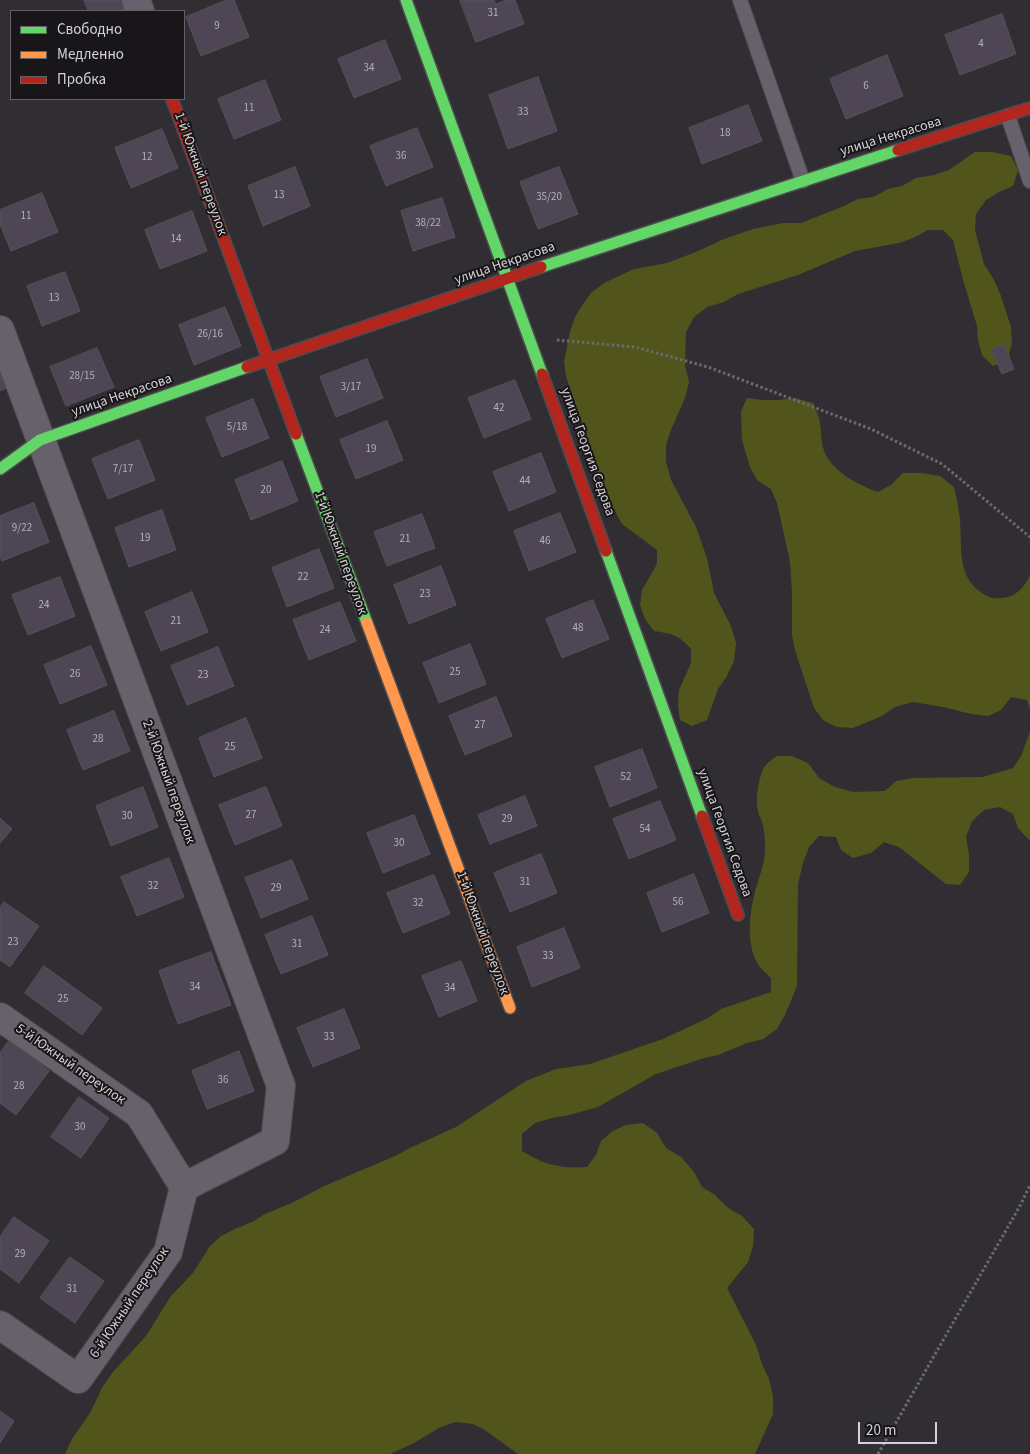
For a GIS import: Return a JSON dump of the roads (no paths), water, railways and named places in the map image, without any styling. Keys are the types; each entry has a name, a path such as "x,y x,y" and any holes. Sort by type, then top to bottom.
{"street":[{"name":"улица Георгия Седова","path":"406,0 738,915"},
{"name":"1-й Южный переулок","path":"172,100 510,1008"},
{"name":"улица Некрасова","path":"0,469 40,440 268,360 508,278 1030,108"},
{"name":"2-й Южный переулок","path":"0,330 282,1086 275,1141 184,1187"},
{"name":"5-й Южный переулок","path":"0,1017 139,1114 184,1187"},
{"name":"6-й Южный переулок","path":"0,1325 78,1379 168,1252 184,1187"}],"lane":[{"path":"740,0 803,181"},
{"path":"1008,116 1030,181"}]}
